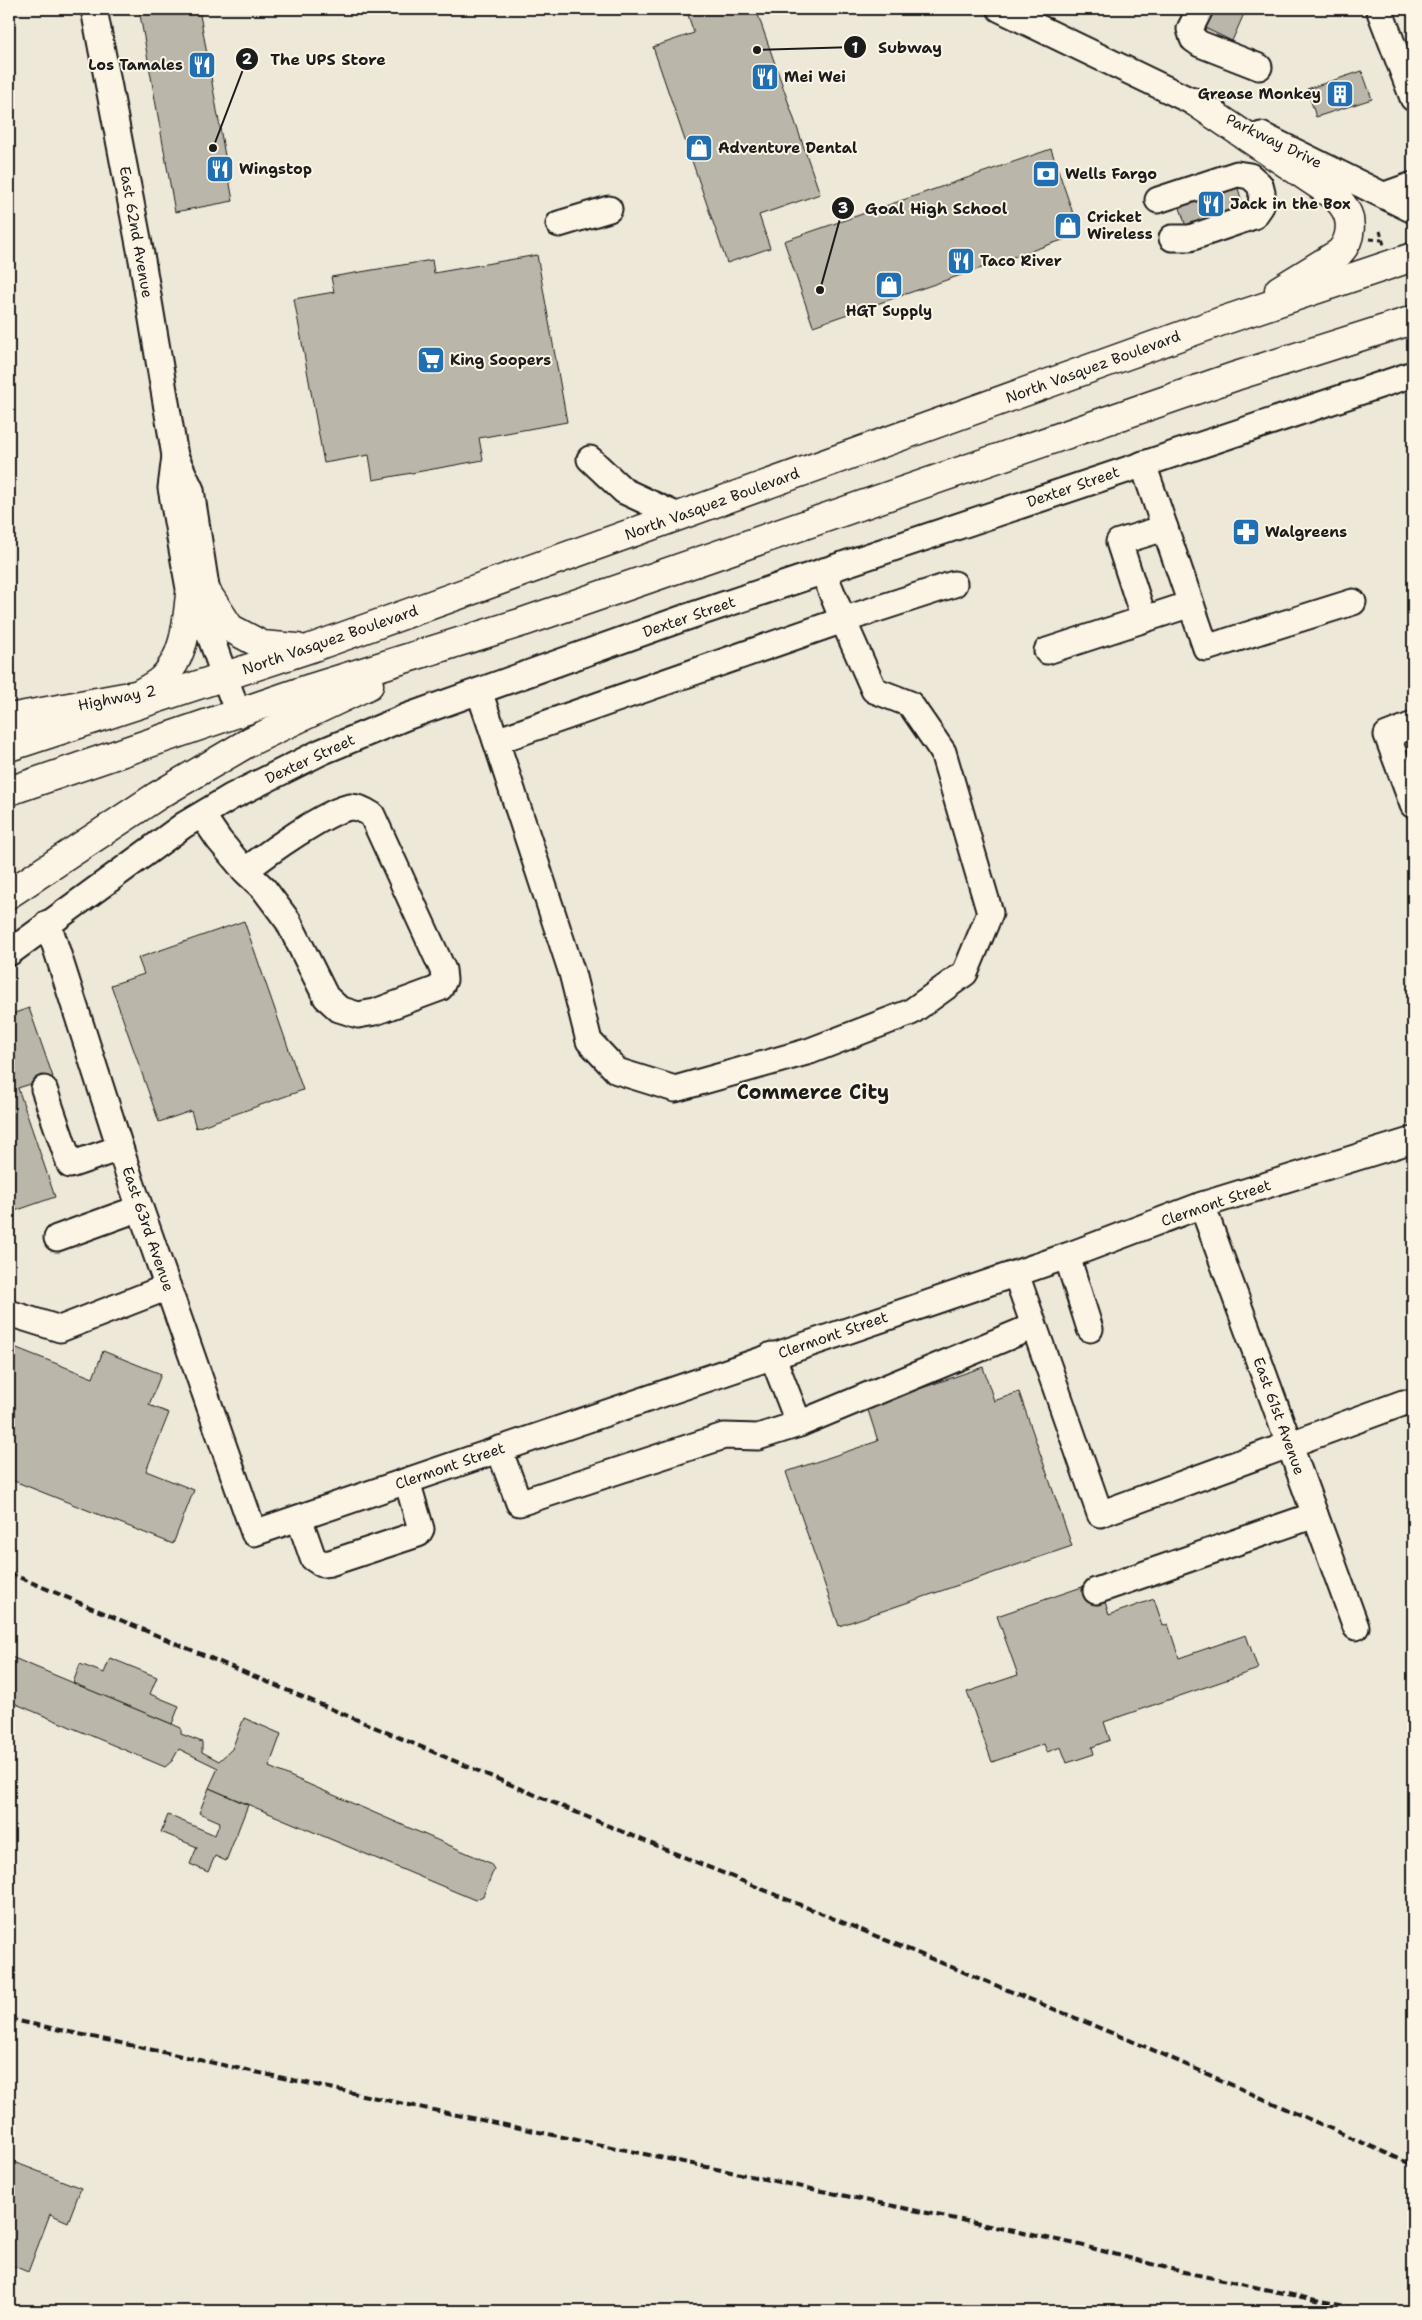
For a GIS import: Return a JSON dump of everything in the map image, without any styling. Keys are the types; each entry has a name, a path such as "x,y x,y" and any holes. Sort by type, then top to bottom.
{"main road":[{"path":"1195,102 1322,188 1341,203 1349,221 1349,240 1339,253 1296,280 1222,321"},
{"name":"North Vasquez Boulevard","path":"9,746 229,687 311,648 1222,321 1413,257"},
{"path":"9,791 311,688 523,622 1192,392 1413,320"},
{"path":"139,694 162,679 174,662 200,601 230,628 262,645 311,648"},
{"path":"9,894 157,796 251,741 364,687 523,622"},
{"name":"Highway 2","path":"9,718 139,694 229,687"}],"street":[{"name":"East 62nd Avenue","path":"94,9 142,260 175,456 191,490 200,601 229,687"},
{"name":"Parkway Drive","path":"1000,9 1195,102 1413,210"},
{"path":"1200,9 1190,29 1193,39 1200,44 1259,68"},
{"path":"1379,9 1413,98"},
{"path":"1158,200 1237,174 1250,176 1260,185 1262,192 1261,206 1254,216 1190,238 1172,238"},
{"path":"1385,195 1413,186"},
{"path":"559,224 609,209"},
{"name":"Dexter Street","path":"9,952 184,825 231,797 321,752 406,717 681,619 1413,374"},
{"path":"590,459 624,491 678,516"},
{"path":"1143,464 1206,648 1353,602"},
{"path":"1144,619 1118,542 1165,528"},
{"path":"479,691 572,973 589,1041 617,1071 675,1089 810,1051 911,1012 965,973 990,913 943,752 910,704 874,690 824,571"},
{"path":"496,741 843,620 954,584"},
{"path":"1047,651 1191,604"},
{"path":"1413,725 1387,735 1413,805"},
{"path":"202,815 219,840 245,871 264,889 288,921 326,997 339,1009 358,1015 375,1012 440,988 444,980 443,970 372,816 365,810 352,807 340,810 290,838 245,871"},
{"name":"East 63rd Avenue","path":"48,923 140,1208 254,1533"},
{"path":"44,1089 70,1165 120,1148"},
{"name":"Clermont Street","path":"254,1533 772,1355 1016,1274 1202,1205 1413,1140"},
{"name":"East 61st Avenue","path":"1202,1205 1356,1627"},
{"path":"57,1238 140,1208"},
{"path":"1067,1256 1090,1329"},
{"path":"1016,1274 1100,1514 1403,1404"},
{"path":"9,1313 60,1329 168,1287"},
{"path":"499,1449 519,1503 724,1436 758,1437 800,1424 842,1416 1034,1326"},
{"path":"772,1355 800,1424"},
{"path":"299,1518 313,1558 322,1564 418,1534 421,1529 407,1481"},
{"path":"1096,1591 1315,1515"}],"path":[{"path":"1380,231 1384,245"},
{"path":"1368,239 1382,240"}],"building":[{"path":"139,9 199,9 233,201 175,212"},
{"path":"697,9 756,9 820,194 759,215 770,248 727,263 653,47 694,33 687,12"},
{"path":"1206,9 1246,9 1232,41 1199,25"},
{"name":"Grease Monkey","path":"1362,71 1372,99 1316,117 1307,89"},
{"path":"1051,149 1080,234 813,326 784,241"},
{"name":"Jack in the Box","path":"1236,182 1244,208 1187,230 1178,201"},
{"name":"King Soopers","path":"537,255 567,422 479,438 483,460 373,480 369,455 324,463 294,299 334,292 331,277 432,260 434,273"},
{"path":"244,921 303,1090 196,1128 191,1111 159,1122 111,985 144,974 138,958"},
{"path":"29,1008 53,1077 18,1088 55,1197 9,1213 9,1015"},
{"path":"9,1345 93,1378 103,1351 161,1374 149,1405 169,1413 146,1471 194,1490 173,1544 9,1479"},
{"path":"983,1367 994,1401 1019,1392 1072,1546 839,1626 786,1472 878,1441 867,1407"},
{"path":"1082,1587 1087,1601 1103,1595 1109,1615 1154,1599 1163,1626 1168,1624 1179,1658 1246,1635 1258,1669 1104,1722 1110,1740 1092,1747 1094,1754 1067,1763 1061,1747 1047,1752 1044,1744 992,1762 967,1692 1018,1675 997,1616"},
{"path":"9,1656 181,1728 181,1734 202,1742 202,1752 219,1761 232,1749 244,1718 281,1734 269,1767 490,1863 494,1869 483,1896 475,1900 209,1788 218,1768 179,1749 172,1761 165,1767 9,1701"},
{"path":"110,1658 157,1677 150,1694 179,1706 172,1724 73,1683 80,1664 104,1673"},
{"path":"209,1788 248,1805 226,1861 215,1856 208,1872 190,1864 197,1847 161,1832 168,1815 215,1835 220,1822 199,1813"},
{"path":"9,2160 81,2188 68,2222 50,2214 28,2272 9,2264"}],"railway":[{"path":"9,1573 623,1832 1146,2047 1413,2165"},
{"path":"9,2019 395,2102 1076,2244 1175,2270 1368,2311"}],"place":[{"name":"Subway","path":"757,50"},
{"name":"Los Tamales","path":"202,65"},
{"name":"Mei Wei","path":"765,77"},
{"name":"Grease Monkey","path":"1340,94"},
{"name":"The UPS Store","path":"213,148"},
{"name":"Adventure Dental","path":"699,148"},
{"name":"Wingstop","path":"220,169"},
{"name":"Wells Fargo","path":"1046,174"},
{"name":"Jack in the Box","path":"1211,204"},
{"name":"Cricket Wireless","path":"1068,226"},
{"name":"Taco River","path":"961,261"},
{"name":"HGT Supply","path":"889,285"},
{"name":"Goal High School","path":"820,290"},
{"name":"King Soopers","path":"431,360"},
{"name":"Walgreens","path":"1246,532"}],"district":[{"name":"Commerce City","path":"813,1092"}]}
